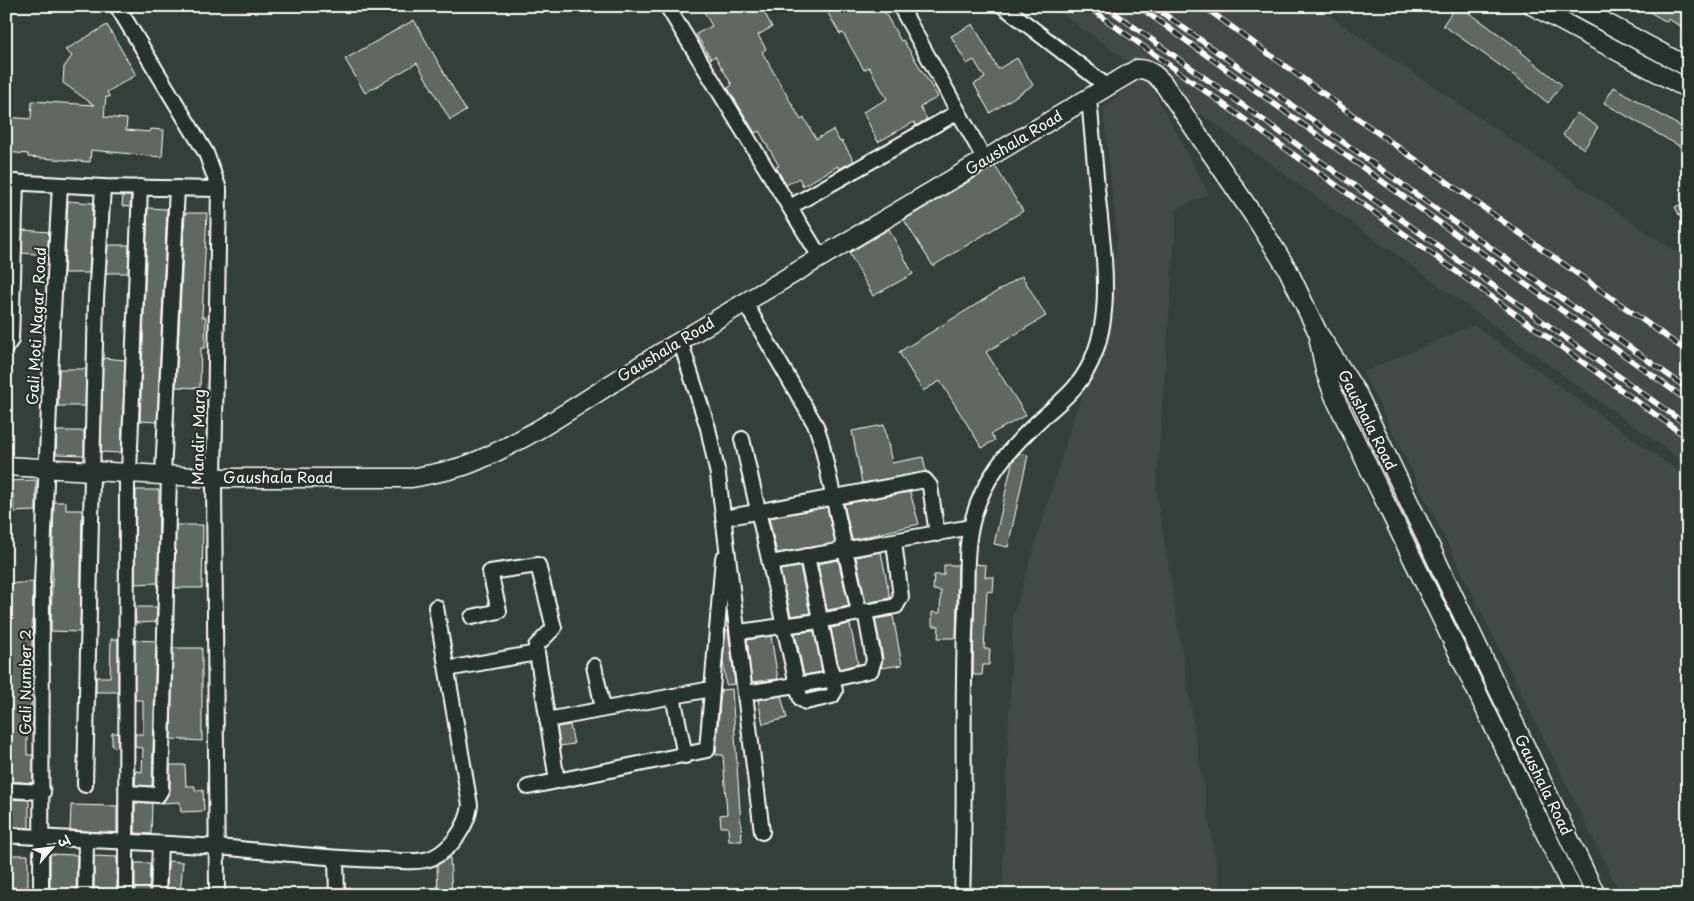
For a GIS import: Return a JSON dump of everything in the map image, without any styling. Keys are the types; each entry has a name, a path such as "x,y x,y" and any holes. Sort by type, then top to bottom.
{"street":[{"name":"Mandir Marg","path":"117,6 206,154 219,189 214,478 217,895"},
{"path":"667,6 820,256"},
{"path":"900,6 985,160"},
{"path":"1003,6 1108,87"},
{"path":"1533,6 1688,89"},
{"path":"1575,6 1688,67"},
{"name":"Gaushala Road","path":"6,466 214,478 411,478 470,463 498,450 555,418 820,256 1137,70 1146,70 1155,74 1163,83 1258,222 1288,270 1318,333 1358,395 1596,895"},
{"path":"962,895 965,822 965,634 970,527 991,476 1004,455 1017,440 1075,388 1087,370 1096,347 1102,322 1104,261 1089,98"},
{"path":"790,207 958,112"},
{"path":"6,347 10,340 11,182 102,187 219,189"},
{"name":"Gali Moti Nagar Road","path":"47,469 60,185"},
{"path":"86,785 91,470 96,299 102,187"},
{"path":"126,895 128,473 140,187"},
{"path":"126,793 158,795 161,790 166,474 177,188"},
{"path":"745,303 816,426 825,454 874,666 865,673 834,679"},
{"path":"1318,333 1325,371 1335,398 1575,895"},
{"path":"680,340 708,428 718,475 739,632 762,832"},
{"path":"742,439 797,684 801,699 806,702 832,696 835,691 834,679 819,622 807,556"},
{"name":"Gali Number 2","path":"41,895 43,838 42,583 47,469"},
{"path":"724,518 925,480 930,486 937,534"},
{"path":"771,563 970,527"},
{"path":"528,787 707,750 725,532"},
{"path":"739,632 819,622 896,606 901,596 894,542"},
{"path":"472,616 499,611 490,572 538,565 554,628 536,646 557,782"},
{"path":"6,835 218,847 336,859 426,860 444,850 460,832 469,813 470,804 436,607"},
{"path":"447,669 537,653"},
{"path":"594,666 603,708"},
{"path":"746,693 797,684"},
{"path":"547,720 711,689"},
{"path":"674,696 685,756"},
{"path":"6,790 43,792"},
{"path":"85,895 86,840"},
{"path":"158,895 160,844"},
{"path":"336,859 337,895"}],"shaded area":[{"path":"1051,6 1315,6 1688,260 1688,465"},
{"path":"1140,77 1151,86 1209,194 1177,209 1156,489 1221,895 1002,895 1013,616 1075,414 1104,336 1117,238 1103,108"},
{"path":"1474,325 1688,478 1688,895 1621,895 1363,372"}],"building":[{"path":"701,6 718,6 721,11 729,6 761,6 772,27 758,35 766,49 762,52 801,120 804,118 816,139 833,130 854,161 839,169 838,166 803,186 799,178 786,185 776,167 779,166 759,131 755,133 728,88 732,85 715,56 711,59 696,34 712,26"},
{"path":"824,6 881,6 901,41 903,40 938,97 920,107 927,119 916,126 914,122 878,142 863,112 887,99 869,67 864,70 843,33 840,34"},
{"path":"1456,6 1460,6 1522,51 1562,85 1548,103 1519,79 1443,25"},
{"path":"1639,6 1688,6 1688,30 1668,19 1667,22"},
{"path":"414,20 466,111 450,120 417,63 365,93 345,59"},
{"path":"973,24 998,69 1017,58 1033,85 990,113 974,84 985,78 974,60 967,64 951,36"},
{"path":"107,25 136,75 107,92 110,97 106,97 104,117 127,119 126,130 150,132 151,129 164,130 162,157 91,150 90,162 28,157 28,154 6,152 6,117 31,119 32,101 94,105 63,83 64,67 72,56 65,50"},
{"path":"1614,87 1688,131 1688,151 1604,103"},
{"path":"1577,113 1598,127 1584,149 1563,135"},
{"path":"995,166 1023,211 933,266 904,220"},
{"path":"123,196 131,196 130,207 122,206"},
{"path":"68,201 93,203 89,273 64,273"},
{"path":"1688,201 1688,232 1675,207"},
{"path":"148,208 167,209 157,422 140,421"},
{"path":"185,213 207,213 202,317 206,317 205,348 201,348 200,388 176,387"},
{"path":"889,229 913,274 873,296 849,253"},
{"path":"23,230 49,232 47,255 22,253"},
{"path":"108,245 129,245 128,273 106,273"},
{"path":"1022,276 1046,316 986,352 1026,415 991,434 995,440 982,448 940,381 923,391 899,352"},
{"path":"103,358 125,360 121,453 101,452"},
{"path":"59,369 86,369 85,406 58,406"},
{"path":"884,425 892,463 923,457 926,472 862,483 852,431"},
{"path":"57,431 84,431 84,455 56,454"},
{"path":"1019,453 1028,455 1008,547 994,544 1012,463"},
{"path":"36,480 36,511 14,512 13,494 8,494 7,481"},
{"path":"136,490 159,490 158,583 135,584"},
{"path":"910,492 919,524 852,540 844,504"},
{"path":"54,502 66,502 66,510 82,510 80,632 51,631"},
{"path":"827,507 835,543 777,553 769,518"},
{"path":"176,525 203,525 202,588 175,588"},
{"path":"881,552 890,598 866,603 856,557"},
{"path":"838,560 849,606 827,610 818,564"},
{"path":"975,564 986,565 985,577 994,577 993,592 987,591 984,649 990,649 989,665 983,665 982,675 973,675"},
{"path":"944,565 958,565 956,638 938,638 939,626 932,626 932,612 940,613 941,591 933,590 934,575 944,575"},
{"path":"800,567 810,613 791,616 780,570"},
{"path":"33,582 31,718 33,718 33,734 27,734 27,755 33,755 33,783 6,781 6,584"},
{"path":"135,607 157,607 156,622 136,623"},
{"path":"893,616 902,665 881,668 883,658 875,619"},
{"path":"850,624 858,664 839,669 831,628"},
{"path":"726,630 728,630 735,684 726,685 723,660"},
{"path":"814,631 822,672 804,675 795,633"},
{"path":"771,636 778,679 752,682 747,640"},
{"path":"111,639 118,639 118,692 96,692 96,677 110,677"},
{"path":"135,640 156,641 152,786 135,785 136,771 142,772 143,748 135,747 135,734 143,734 143,700 135,700"},
{"path":"173,648 202,648 202,741 171,739"},
{"path":"732,689 742,841 729,841 728,827 721,827 720,815 727,814 723,755 716,755 721,690"},
{"path":"781,696 787,718 763,724 758,700"},
{"path":"570,725 574,744 560,746 557,727"},
{"path":"112,733 118,733 118,747 112,746"},
{"path":"170,765 185,765 186,786 195,786 195,791 203,790 204,811 181,812 180,802 162,803 170,791"},
{"path":"6,799 29,800 29,828 6,826"},
{"path":"135,803 152,803 151,834 135,833"},
{"path":"71,805 117,806 117,833 70,830"},
{"path":"50,854 77,855 76,895 50,895"},
{"path":"6,855 28,855 28,887 6,888"},
{"path":"94,856 117,857 117,895 94,894"},
{"path":"450,857 452,895 438,895 437,865"},
{"path":"168,861 183,862 180,895 167,895"},
{"path":"135,863 150,863 149,895 135,895"}],"railway":[{"path":"1087,6 1688,438"},
{"path":"1105,6 1688,426"},
{"path":"1138,6 1688,401"},
{"path":"1153,6 1688,389"},
{"path":"1203,6 1361,121 1688,352"}]}
